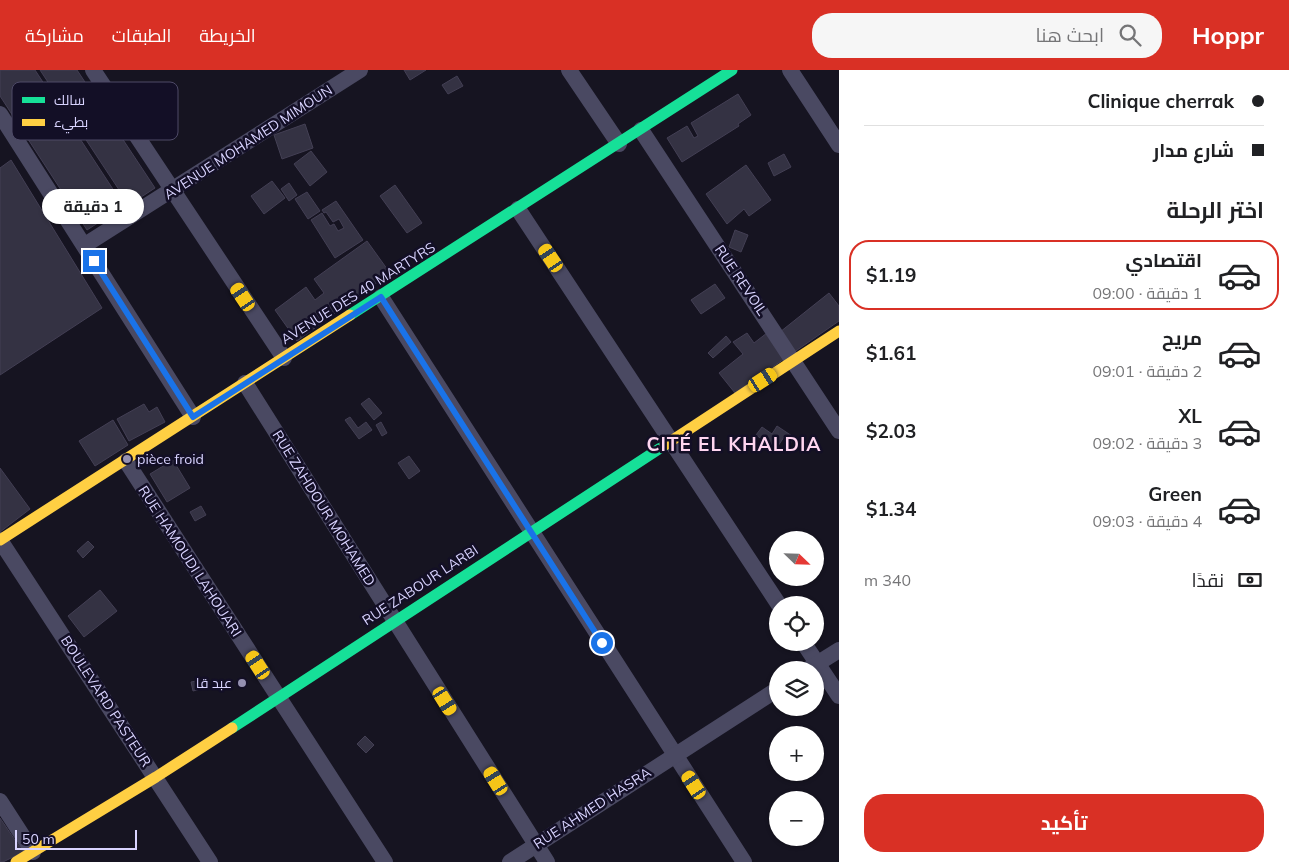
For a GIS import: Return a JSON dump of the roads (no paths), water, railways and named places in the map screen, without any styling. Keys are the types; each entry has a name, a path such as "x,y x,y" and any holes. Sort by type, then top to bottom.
{"street":[{"path":"93,70 101,82"},
{"name":"AVENUE MOHAMED MIMOUN","path":"84,245 172,191 360,70"},
{"path":"569,70 619,144"},
{"name":"AVENUE DES 40 MARTYRS","path":"0,540 126,462 245,383 732,70"},
{"path":"790,70 839,145"},
{"path":"0,114 12,133"},
{"name":"RUE REVOIL","path":"641,130 839,431"},
{"path":"17,140 193,417"},
{"path":"139,140 284,358"},
{"path":"518,209 773,596"},
{"path":"381,297 744,862"},
{"name":"RUE ZABOUR LARBI","path":"16,862 156,777 839,331"},
{"name":"RUE ZAHDOUR MOHAMED","path":"245,383 547,862"},
{"name":"RUE HAMOUDI LAHOUARI","path":"126,462 385,862"},
{"name":"BOULEVARD PASTEUR","path":"0,540 210,862"},
{"path":"822,661 839,650"},
{"path":"824,680 839,696"},
{"name":"RUE AHMED HASRA","path":"510,862 674,754 769,695"},
{"path":"0,801 33,852"}],"place":[{"name":"pièce froid","path":"127,459"},
{"name":"عبد قا","path":"242,683"}],"district":[{"name":"CITÉ EL KHALDIA","path":"734,444"}]}
